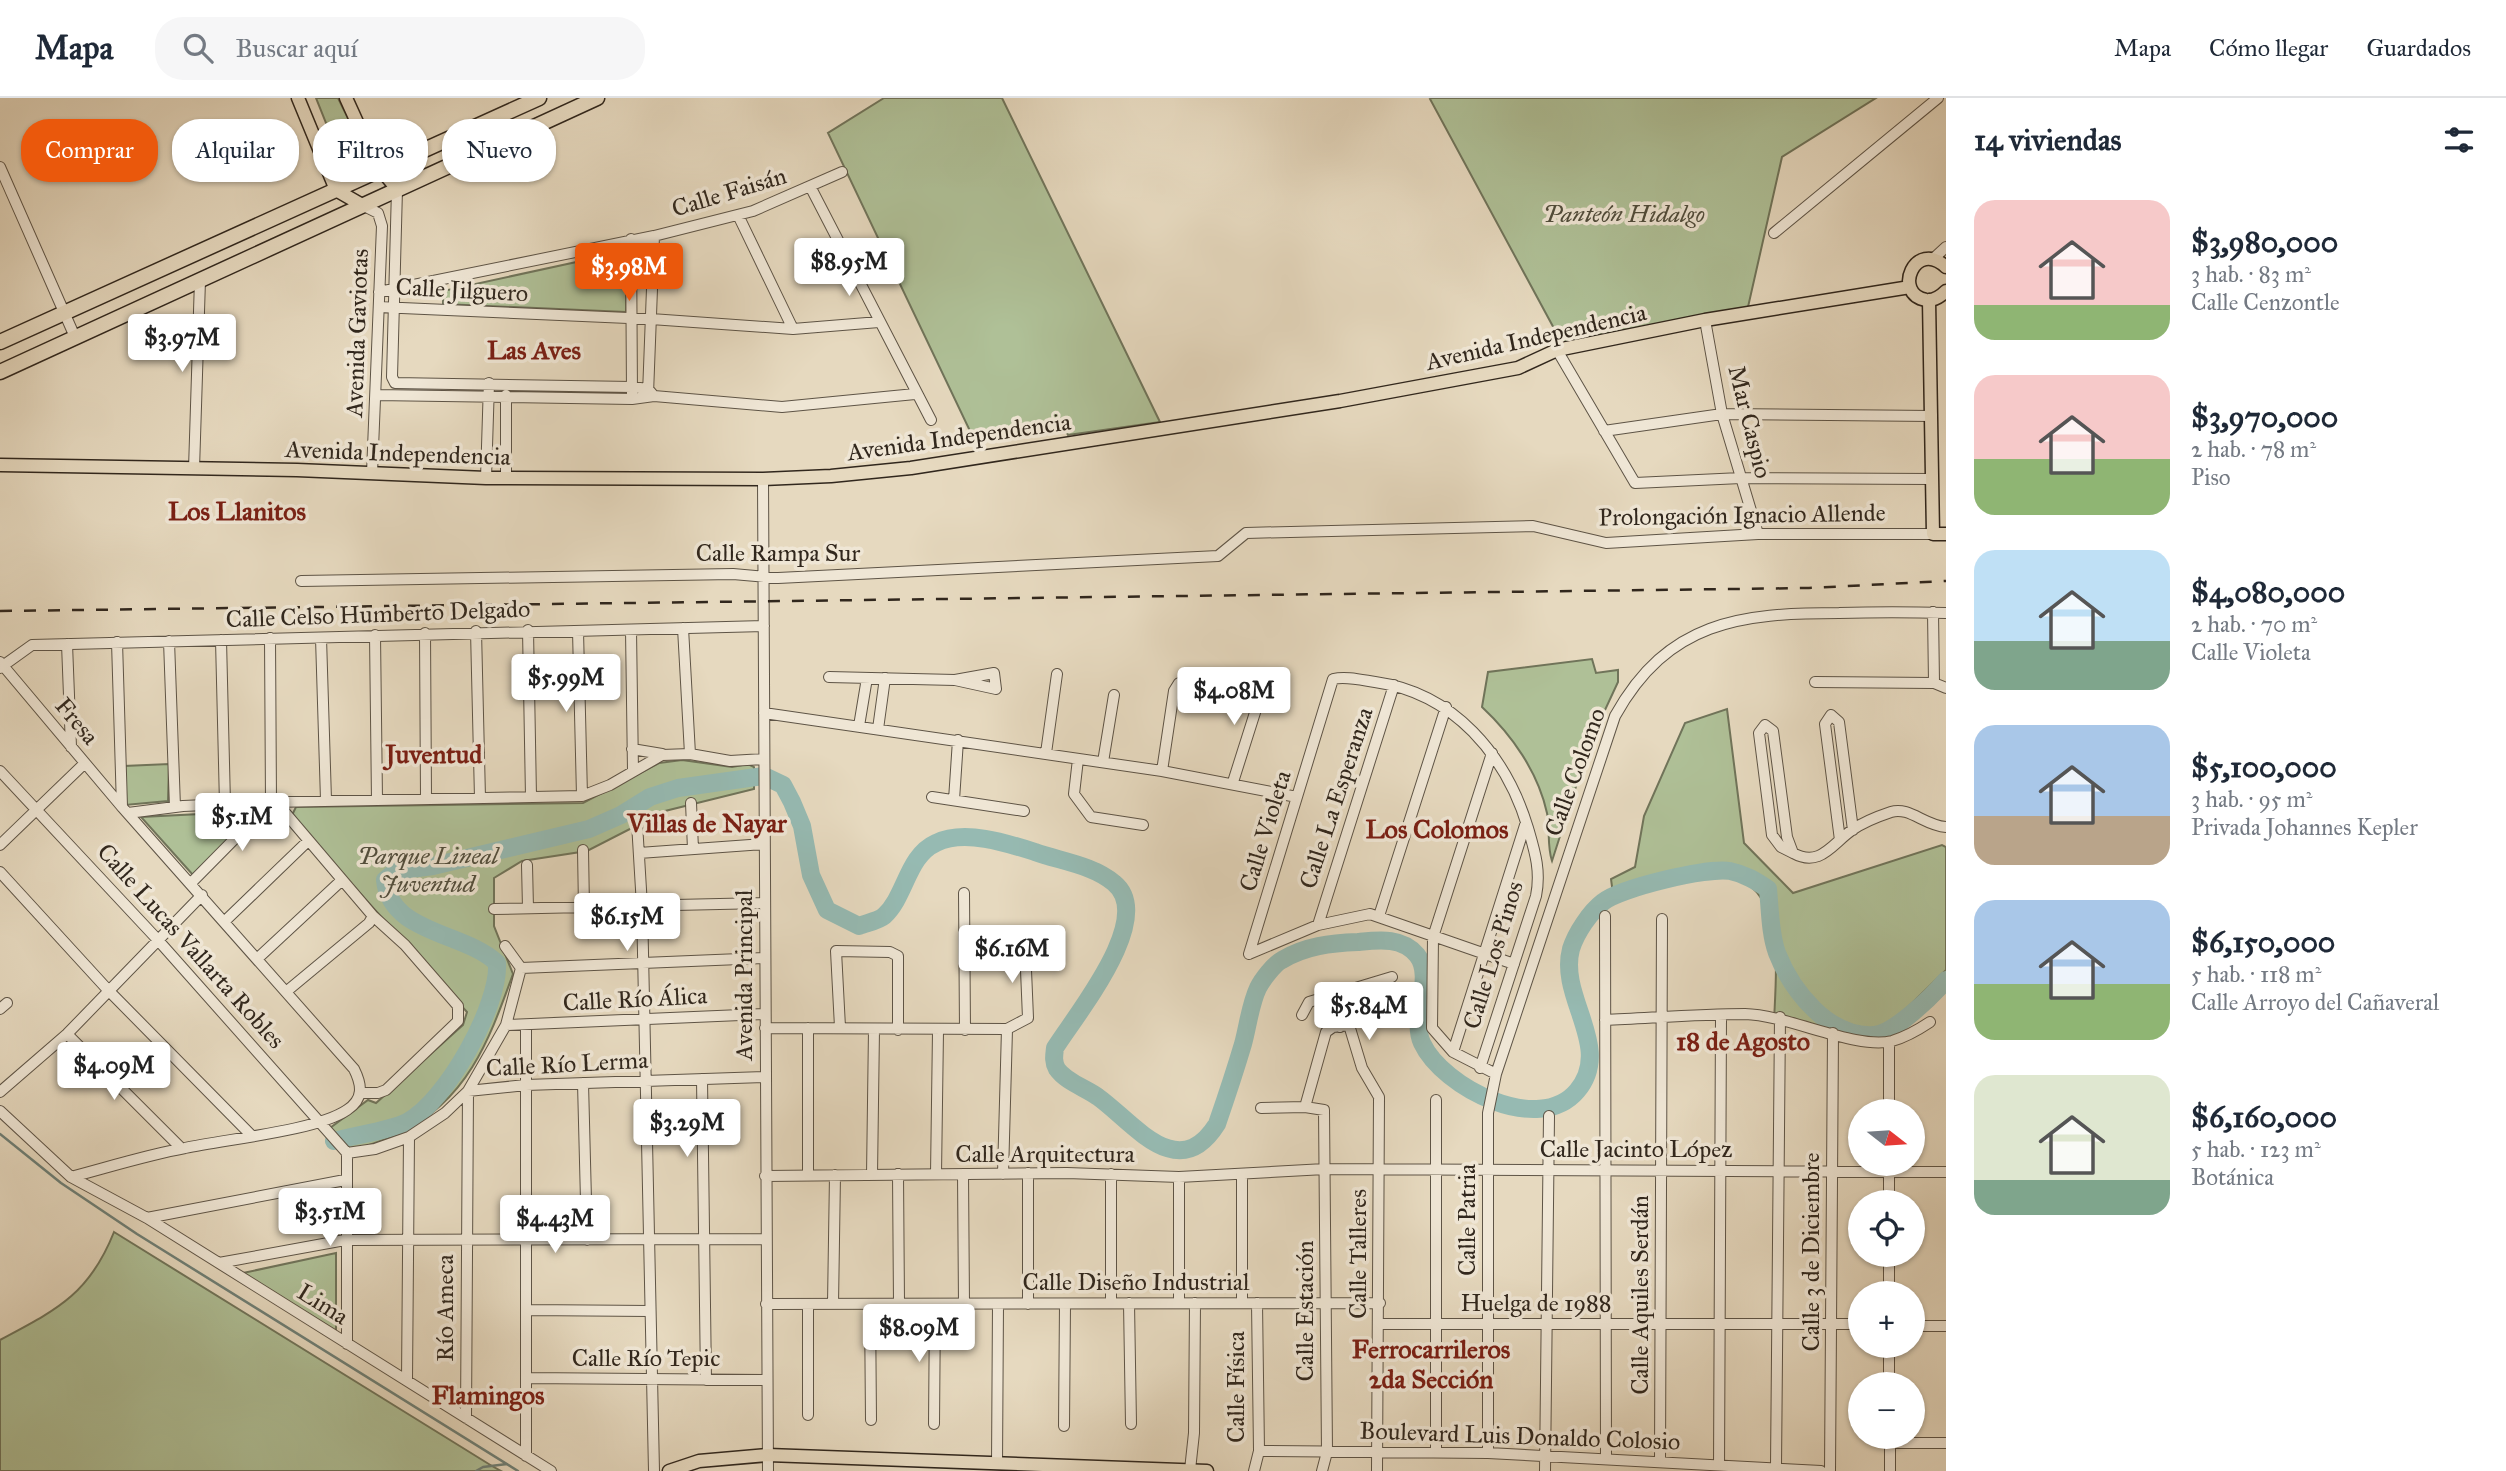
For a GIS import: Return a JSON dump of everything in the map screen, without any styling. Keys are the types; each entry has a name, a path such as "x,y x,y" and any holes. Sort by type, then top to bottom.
{"highway":[{"path":"428,148 539,98"},
{"path":"0,372 597,98"},
{"path":"0,342 354,182"}],"main road":[{"path":"299,98 336,190 362,205"},
{"path":"346,98 356,119"},
{"path":"391,182 397,189"},
{"path":"1946,267 1933,259 1916,264 1909,274 1910,287 1917,296 1929,300 1946,291"},
{"name":"Avenida Independencia","path":"0,466 372,473 486,478 763,479 911,468 1340,401 1518,368 1557,350 1705,320 1910,287"},
{"path":"1929,300 1932,479 1940,534"},
{"path":"669,1471 699,1461 768,1455 1207,1471"}],"street":[{"path":"1774,233 1938,98"},
{"path":"0,167 75,337"},
{"name":"Calle Faisán","path":"379,292 654,236 738,215 811,188 842,172"},
{"path":"811,188 915,394 931,420"},
{"name":"Avenida Gaviotas","path":"397,189 395,383 489,383"},
{"name":"Avenida Gaviotas","path":"362,205 375,210 381,218 372,473"},
{"path":"738,215 793,329"},
{"path":"650,394 654,236"},
{"path":"631,239 632,399"},
{"path":"1933,259 1946,247"},
{"path":"194,469 200,280"},
{"name":"Calle Jilguero","path":"379,307 651,319 793,329 879,323"},
{"name":"Mar Caspio","path":"1705,320 1722,414 1758,534"},
{"path":"1557,350 1635,483 1741,478 1932,479"},
{"path":"486,478 489,383 632,387 650,394 782,407 915,394"},
{"path":"506,384 506,478"},
{"path":"376,395 632,399 650,394"},
{"path":"1604,430 1722,414 1932,416"},
{"name":"Avenida Principal","path":"763,479 768,1471"},
{"name":"Prolongación Ignacio Allende","path":"1246,533 1533,526 1606,543 1758,534 1940,534"},
{"name":"Calle Rampa Sur","path":"301,581 763,574 778,578 1218,556 1246,533"},
{"path":"1933,612 1934,683"},
{"name":"Calle Colomo","path":"1488,1113 1495,1076 1602,748 1620,707 1645,673 1683,642 1729,620 1782,613 1946,612"},
{"name":"Calle Celso Humberto Delgado","path":"1,665 32,645 321,638 476,631 764,626"},
{"path":"682,628 690,754"},
{"path":"528,630 531,797"},
{"path":"631,630 633,771"},
{"path":"476,631 480,798"},
{"path":"578,631 583,796"},
{"path":"425,633 426,798"},
{"path":"375,635 377,800"},
{"path":"71,1177 181,1148 322,1122 348,1110 361,1093 386,1090 458,1021 460,1013 454,998 373,916 274,802 270,638"},
{"path":"321,638 326,800"},
{"path":"221,640 225,804"},
{"path":"169,641 175,807"},
{"path":"117,642 125,810 326,800 583,796 662,754"},
{"path":"68,644 71,747"},
{"name":"Fresa","path":"1,665 354,1069 362,1086 361,1093"},
{"path":"1046,753 1057,674"},
{"path":"829,677 955,680"},
{"path":"859,726 867,678"},
{"path":"878,729 885,678"},
{"name":"Calle Los Pinos","path":"1333,679 1394,685 1446,707 1492,753 1512,783 1538,863 1538,885 1480,1068"},
{"name":"Calle Violeta","path":"1318,925 1249,954 1333,679"},
{"path":"1233,782 1265,681"},
{"path":"1815,682 1934,683 1946,688"},
{"path":"1162,771 1174,691 1179,683"},
{"name":"Calle La Esperanza","path":"1318,925 1394,685"},
{"path":"1103,762 1114,695"},
{"path":"1379,916 1446,707"},
{"path":"764,713 1233,782 1297,797"},
{"path":"1840,840 1825,724 1830,715 1839,722 1853,830"},
{"path":"1793,853 1787,837 1773,731 1765,725 1759,733 1772,835 1781,847 1800,857 1815,858 1853,830 1892,811 1902,810 1928,825 1946,827"},
{"path":"954,800 958,740"},
{"path":"632,749 730,761 764,762"},
{"path":"1492,753 1433,937 1432,1028 1452,1052 1495,1076"},
{"path":"1078,759 1074,794 1091,817 1143,825"},
{"path":"0,845 85,763"},
{"name":"Calle Lucas Vallarta Robles","path":"0,771 157,939 347,1153"},
{"path":"932,796 1024,811"},
{"path":"191,883 274,802"},
{"path":"691,803 693,849"},
{"path":"1452,1052 1526,822"},
{"path":"637,823 642,906 654,1471"},
{"path":"225,922 308,841"},
{"path":"639,853 764,844"},
{"path":"583,850 584,908"},
{"path":"527,865 528,908"},
{"path":"2,879 251,1135"},
{"path":"258,958 342,880"},
{"path":"964,892 964,1030"},
{"path":"0,1093 68,1034 202,895"},
{"path":"494,909 765,904"},
{"path":"1318,925 1370,914 1514,964"},
{"path":"1605,915 1606,1460"},
{"path":"287,991 369,923 373,916"},
{"name":"Calle Aquiles Serdán","path":"1660,1461 1662,919"},
{"path":"505,946 521,968"},
{"path":"765,1028 840,1027 937,1031 1007,1029 1028,1018 1026,946"},
{"path":"840,1027 836,951 890,952 898,956 898,1030"},
{"path":"521,968 765,958"},
{"path":"468,1091 506,1025 521,968"},
{"path":"1302,1015 1309,1002 1392,978"},
{"path":"1261,1108 1305,1107 1326,1032 1340,1027 1329,995"},
{"name":"Calle Río Álica","path":"506,1025 765,1014"},
{"path":"1719,1468 1721,1016"},
{"path":"1605,1020 1780,1017 1833,1033 1889,1042 1911,1034 1930,1022"},
{"path":"1776,1468 1780,1017"},
{"path":"526,1025 526,1456"},
{"name":"Calle Talleres","path":"1340,1027 1349,1025 1362,1068 1380,1097 1380,1452 1377,1471"},
{"path":"808,1028 808,1175"},
{"path":"872,1175 874,1029"},
{"path":"1003,1174 1007,1029"},
{"path":"936,1174 937,1031"},
{"name":"Calle 3 de Diciembre","path":"1830,1471 1833,1033"},
{"path":"68,1034 181,1148"},
{"path":"1889,1042 1889,1099"},
{"name":"Calle Río Lerma","path":"347,1153 375,1149 409,1137 445,1114 468,1091 526,1085 765,1077"},
{"path":"702,1079 706,1380"},
{"path":"583,1083 587,1240"},
{"name":"Río Ameca","path":"466,1418 468,1091"},
{"path":"1436,1100 1436,1452"},
{"name":"Calle Estación","path":"1305,1107 1324,1110 1327,1452 1322,1471"},
{"name":"Lima","path":"0,1111 71,1177 147,1218 551,1471"},
{"name":"Calle Patria","path":"1488,1113 1488,1453"},
{"path":"1545,1471 1548,1456 1549,1116"},
{"path":"407,1380 409,1137"},
{"path":"347,1153 347,1343"},
{"name":"Calle Jacinto López","path":"1325,1169 1848,1169"},
{"name":"Calle Arquitectura","path":"765,1176 1028,1173 1179,1177 1325,1169"},
{"name":"Calle Jacinto López","path":"1925,1170 1944,1172"},
{"path":"1028,1173 1028,1304"},
{"path":"898,1174 899,1303"},
{"path":"963,1174 964,1304"},
{"path":"1111,1174 1111,1303"},
{"path":"1242,1174 1242,1303"},
{"path":"833,1304 835,1175"},
{"path":"1179,1177 1179,1303"},
{"path":"147,1218 345,1180"},
{"path":"219,1263 345,1240 765,1239"},
{"path":"1129,1303 1131,1424"},
{"path":"1190,1470 1194,1433 1195,1303"},
{"name":"Calle Física","path":"1254,1471 1259,1451 1257,1303"},
{"name":"Calle Diseño Industrial","path":"766,1304 1380,1303"},
{"path":"808,1304 808,1415"},
{"path":"870,1304 872,1420"},
{"path":"934,1424 935,1304"},
{"path":"997,1464 998,1304"},
{"path":"1064,1426 1065,1304"},
{"path":"526,1310 650,1311"},
{"name":"Huelga de 1988","path":"1379,1324 1848,1324"},
{"path":"1925,1326 1946,1326"},
{"name":"Calle Río Tepic","path":"526,1378 766,1380"},
{"path":"1925,1442 1946,1443"},
{"path":"1889,1449 1889,1471"},
{"name":"Boulevard Luis Donaldo Colosio","path":"1259,1451 1488,1453 1660,1461 1719,1468 1821,1471"}],"green space":[{"path":"316,98 338,98 348,119 324,119"},
{"path":"884,98 1002,98 1160,422 1068,435 1063,426 970,431 828,133"},
{"name":"Panteón Hidalgo","path":"1876,98 1782,157 1748,307 1563,345 1430,99"},
{"path":"627,251 626,312 443,304 443,291"},
{"path":"1592,659 1596,673 1618,670 1618,682 1591,740 1552,861 1547,813 1537,783 1513,742 1482,707 1488,672"},
{"path":"1727,709 1744,843 1793,893 1942,845 1946,847 1946,970 1868,1046 1774,1022 1776,976 1772,926 1765,904 1752,888 1734,878 1707,876 1672,883 1614,902 1611,879 1635,867 1644,816 1685,723"},
{"name":"Parque Lineal Juventud","path":"682,760 732,767 748,764 754,767 754,789 665,811 587,851 522,861 494,878 494,926 513,974 485,1045 459,1086 443,1104 394,1136 349,1152 330,1128 368,1100 376,1103 463,1025 467,1012 293,819 296,807 583,803 659,763"},
{"path":"169,764 168,801 125,805 124,766"},
{"path":"260,811 193,875 141,817"},
{"path":"114,1232 501,1471 0,1471 0,1340 54,1309 82,1286 94,1271"},
{"path":"336,1253 336,1331 243,1273"}],"waterway":[{"path":"334,1141 400,1125 422,1111 438,1095 468,1051 490,1003 496,981 497,963 467,945 414,922 400,911 390,898 385,880 396,871 433,866 589,829 621,815 650,797 678,788 764,776 783,785 792,802 802,826 811,875 827,910 859,926 884,916 919,857 926,849 947,839 972,837 1012,845 1086,868 1114,883 1125,899 1126,919 1119,942 1108,967 1055,1048 1055,1064 1066,1078 1098,1097 1141,1133 1171,1149 1187,1149 1202,1142 1217,1124 1243,1044 1253,1001 1265,977 1282,960 1318,946 1382,940 1397,942 1411,949 1422,964 1424,974 1419,1033 1433,1060 1470,1090 1493,1101 1540,1109 1560,1104 1577,1091 1587,1074 1590,1057 1588,1040 1569,967 1576,936 1588,917 1603,902 1612,896 1645,885 1703,872 1730,871 1768,889 1775,946 1784,968 1814,1009 1842,1029 1858,1034 1882,1033 1913,1012 1946,980"},
{"path":"0,1134 61,1183 137,1234 518,1471"},
{"path":"476,1471 483,1467 507,1464"}],"railway":[{"path":"0,611 1809,588 1946,581"}],"district":[{"name":"Las Aves","path":"534,350"},
{"name":"Los Llanitos","path":"237,511"},
{"name":"Juventud","path":"434,754"},
{"name":"Villas de Nayar","path":"707,823"},
{"name":"Los Colomos","path":"1437,829"},
{"name":"18 de Agosto","path":"1743,1041"},
{"name":"Ferrocarrileros 2da Sección","path":"1431,1364"},
{"name":"Flamingos","path":"488,1395"}]}
